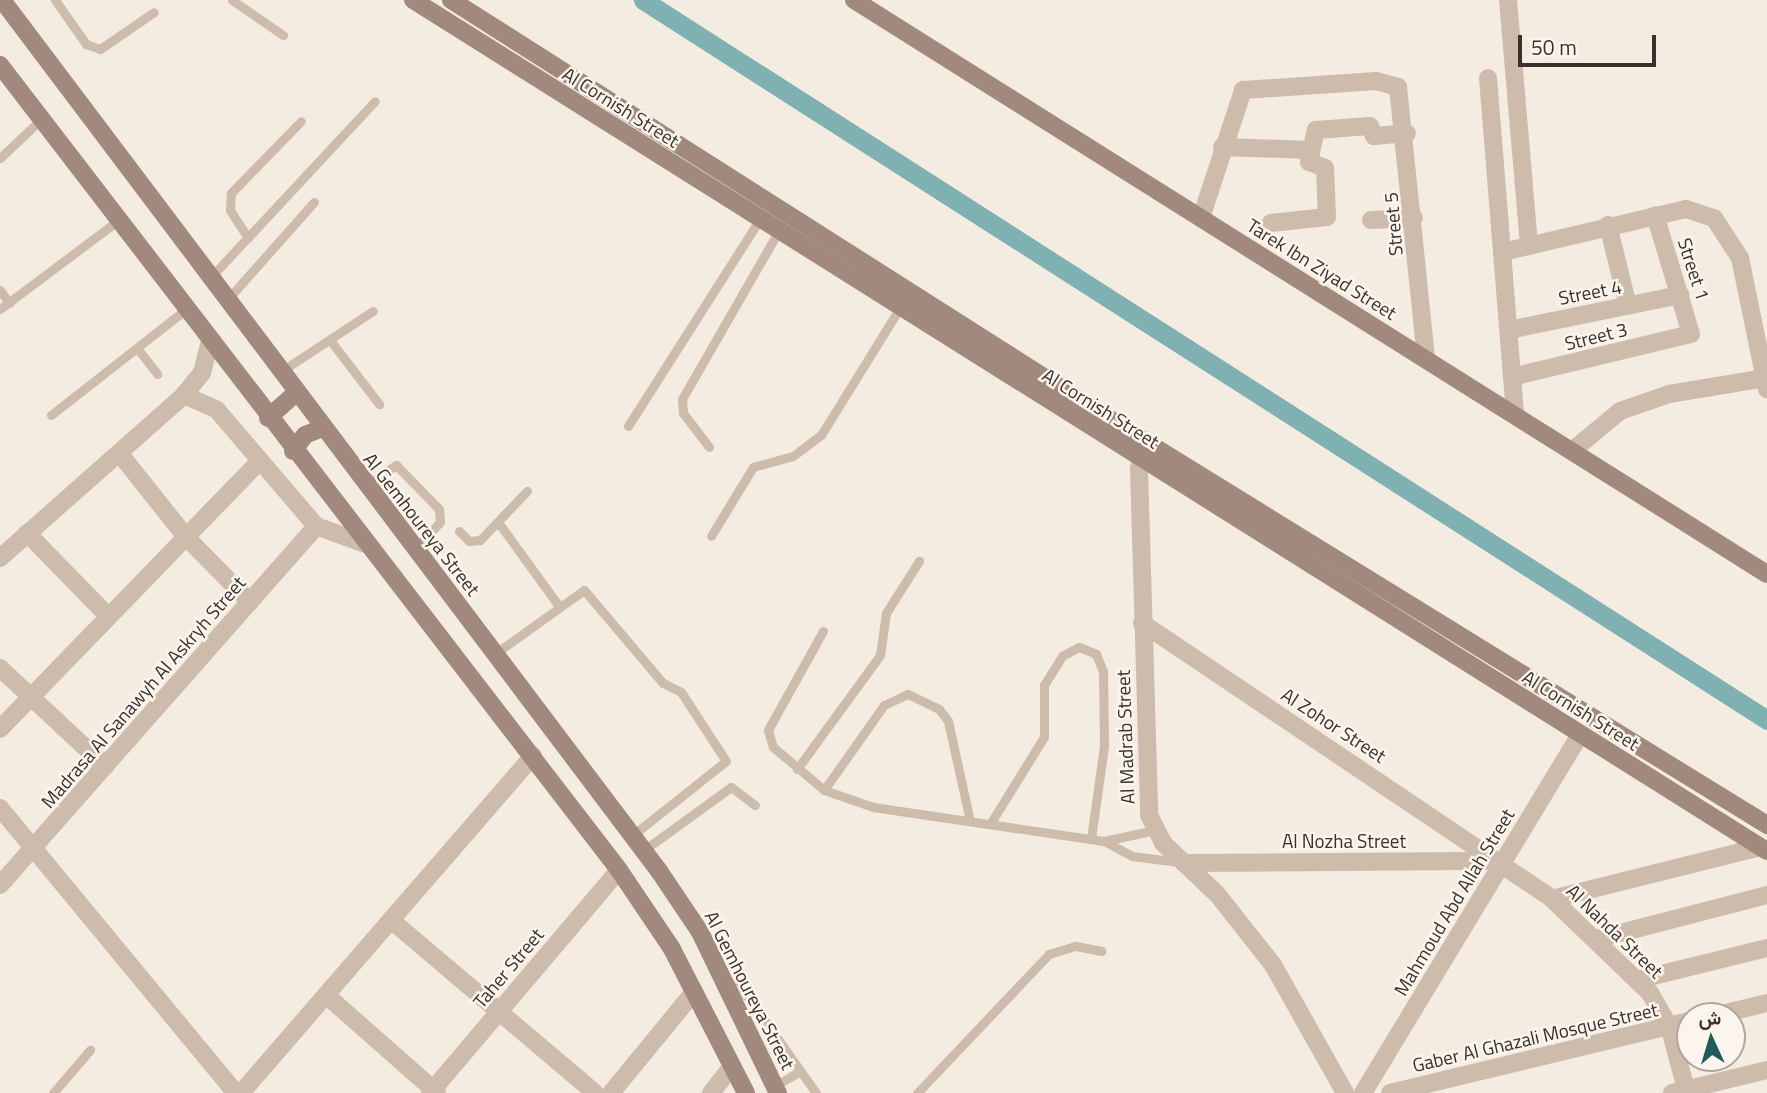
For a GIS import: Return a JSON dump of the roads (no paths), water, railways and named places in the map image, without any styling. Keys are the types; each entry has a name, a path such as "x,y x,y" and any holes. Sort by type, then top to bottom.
{"main road":[{"name":"Al Gemhoureya Street","path":"2,0 209,279 644,850 723,977 777,1090"},
{"name":"Al Cornish Street","path":"413,0 899,309 1143,450 1767,825"},
{"name":"Al Cornish Street","path":"452,0 1580,734 1763,849"},
{"name":"Tarek Ibn Ziyad Street","path":"854,0 1767,574"},
{"path":"0,65 209,345 533,756 619,870 694,992 746,1093"},
{"path":"268,418 296,393"},
{"path":"293,451 304,435 322,428"}],"street":[{"path":"1508,0 1529,245"},
{"path":"1488,78 1515,415"},
{"name":"Street 5","path":"1222,147 1235,102 1249,87 1376,81 1398,87 1407,133 1426,359"},
{"path":"1271,223 1327,216 1325,168 1309,163 1318,130 1370,125 1374,136 1407,133"},
{"path":"1201,218 1222,147 1311,150"},
{"path":"1503,252 1608,225 1686,209 1714,218 1735,242 1766,384 1670,394 1620,411 1572,451"},
{"name":"Street 1","path":"1655,215 1680,295 1689,335"},
{"path":"1371,220 1414,218"},
{"path":"1608,225 1628,306"},
{"name":"Street 4","path":"1509,330 1680,295"},
{"name":"Street 3","path":"1512,377 1689,335"},
{"path":"0,558 184,395 202,373 209,345"},
{"path":"184,395 217,410 316,526 368,545"},
{"name":"Al Madrab Street","path":"1143,450 1145,783 1155,830 1273,965 1345,1093"},
{"path":"120,454 186,537 250,602"},
{"path":"0,729 260,461"},
{"name":"Madrasa Al Sanawyh Al Askryh Street","path":"0,885 316,526"},
{"path":"27,533 108,616"},
{"name":"Al Zohor Street","path":"1142,623 1503,862"},
{"path":"0,668 28,699 105,766"},
{"name":"Mahmoud Abd Allah Street","path":"1363,1093 1580,734"},
{"path":"241,1093 533,756"},
{"path":"0,808 236,1093"},
{"path":"1552,899 1763,849"},
{"name":"Al Nozha Street","path":"1184,863 1503,862"},
{"name":"Al Nahda Street","path":"1503,862 1552,899 1637,980 1669,1026 1679,1091"},
{"name":"Taher Street","path":"434,1092 619,870"},
{"path":"1597,940 1767,895"},
{"path":"391,920 595,1093"},
{"path":"1637,980 1767,948"},
{"path":"611,1093 694,992"},
{"path":"326,995 434,1092"},
{"path":"1746,1008 1767,1003"},
{"name":"Gaber Al Ghazali Mosque Street","path":"1390,1093 1676,1024"},
{"path":"711,1093 732,1066"},
{"path":"1679,1091 1767,1070"}],"lane":[{"path":"55,0 93,48 107,47 153,12"},
{"path":"232,0 283,35"},
{"path":"209,279 375,101"},
{"path":"0,158 40,120"},
{"path":"248,238 230,211 231,193 301,121"},
{"path":"226,301 314,202"},
{"path":"628,426 759,220"},
{"path":"0,309 117,221"},
{"path":"709,447 683,414 682,399 778,232"},
{"path":"0,290 9,303"},
{"path":"710,536 753,467 793,456 821,435 899,309"},
{"path":"51,415 185,310"},
{"path":"280,372 373,311"},
{"path":"330,340 379,404"},
{"path":"137,348 157,374"},
{"path":"366,486 396,465 442,512 415,550"},
{"path":"459,531 477,541 527,491"},
{"path":"498,522 558,605"},
{"path":"797,769 880,655 886,613 919,561"},
{"path":"496,653 578,591 593,595 663,683 681,692 726,755 721,769 633,835"},
{"path":"823,631 769,721 773,747 824,790 873,807 1104,841 1132,856 1184,863"},
{"path":"990,824 1044,737 1044,685 1062,656 1079,647 1096,654 1103,671 1104,746 1091,839"},
{"path":"824,790 884,705 908,694 948,721 970,821"},
{"path":"644,850 731,787 755,805"},
{"path":"1104,841 1155,830"},
{"path":"917,1093 1049,954 1076,946 1102,951"},
{"path":"723,977 749,998 816,1093"},
{"path":"53,1093 90,1050"},
{"path":"777,1090 800,1072"}],"waterway":[{"path":"643,0 1767,720"}]}
